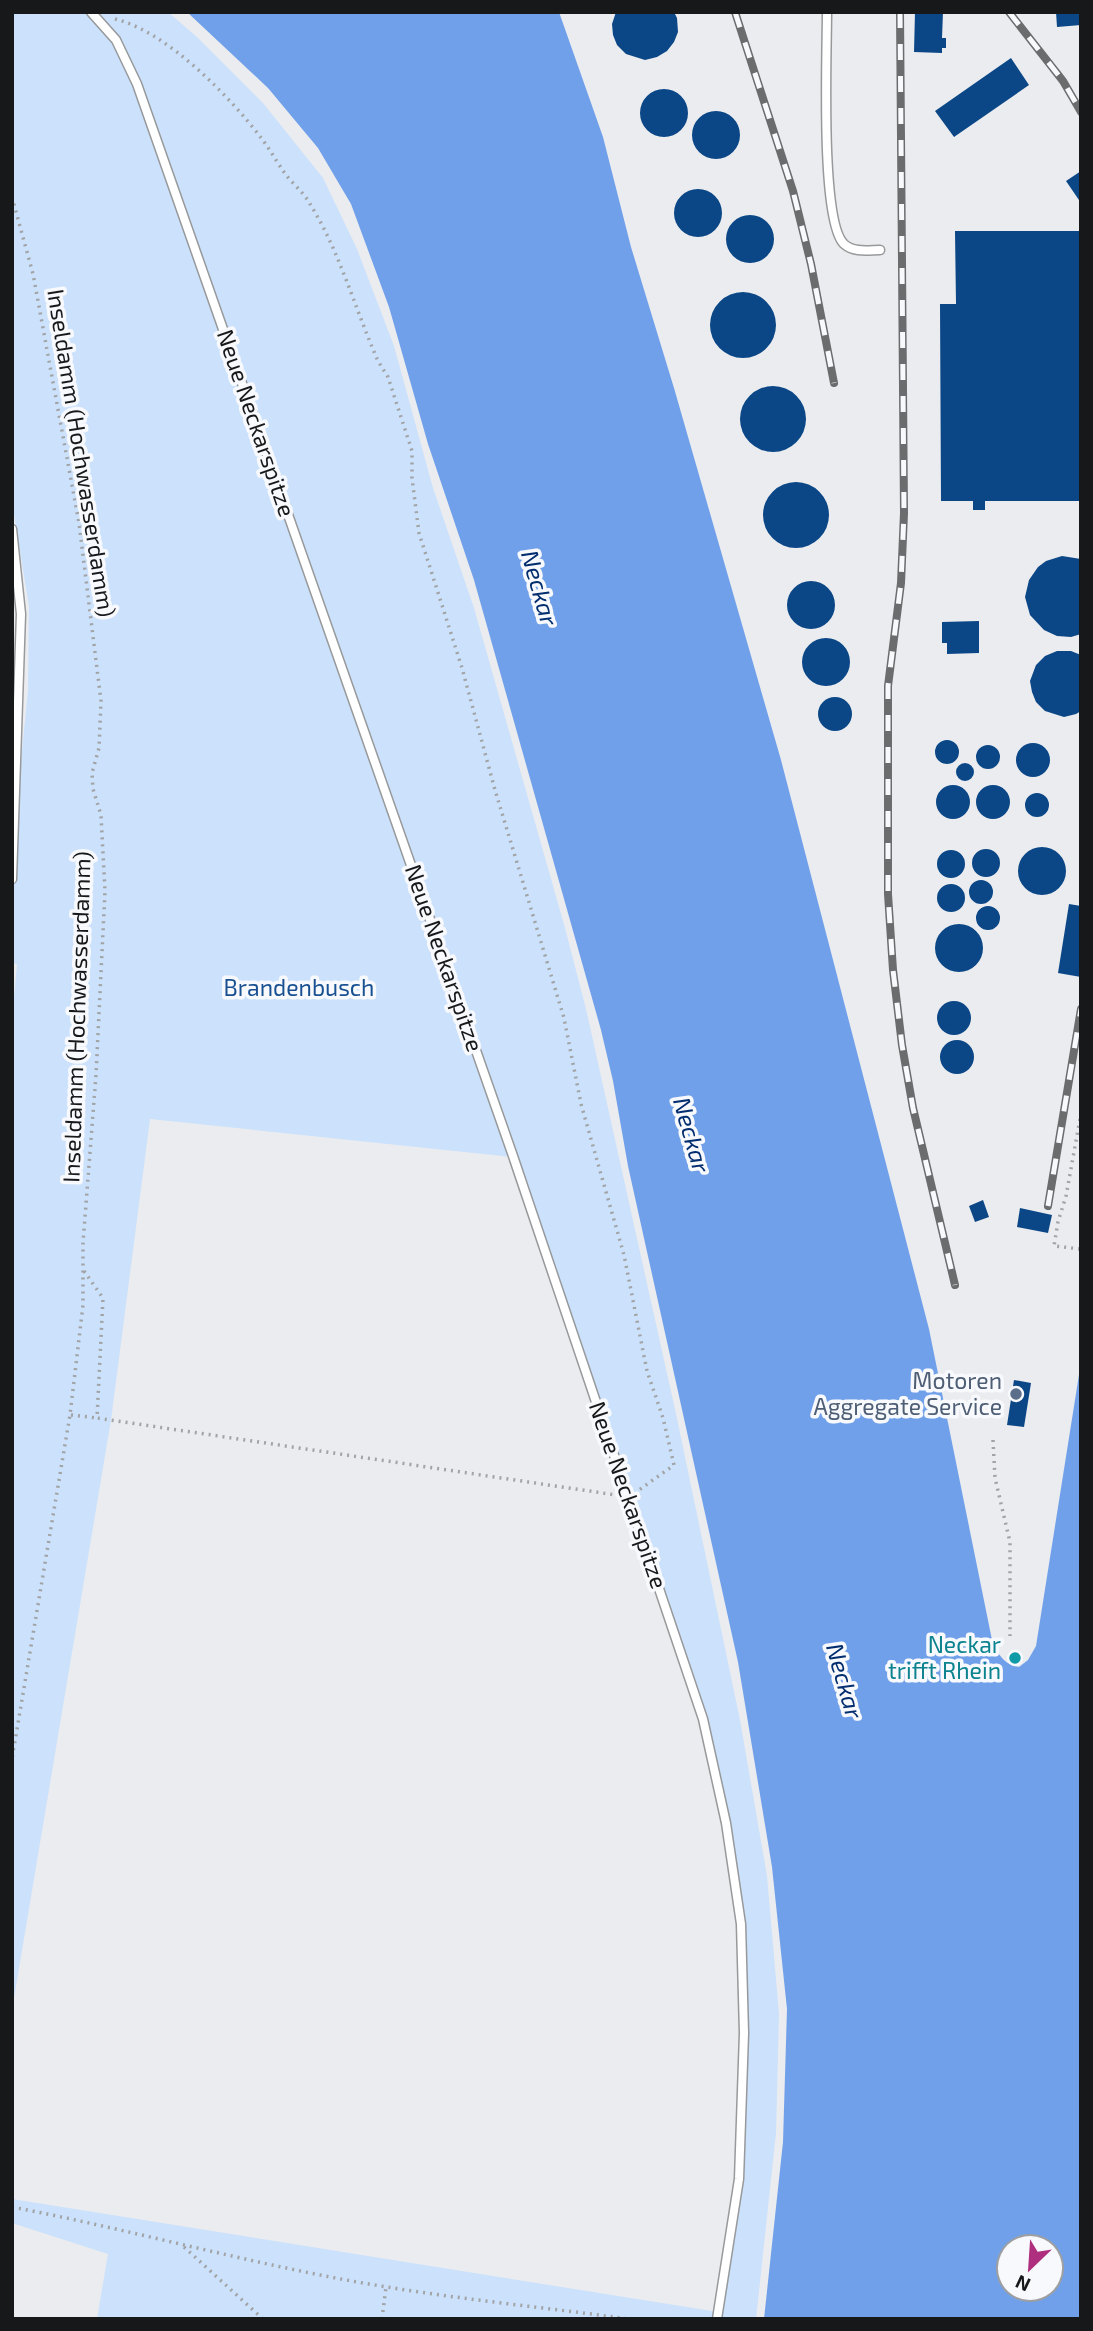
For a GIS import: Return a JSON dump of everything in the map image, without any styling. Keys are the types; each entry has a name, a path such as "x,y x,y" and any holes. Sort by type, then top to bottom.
{"lane":[{"path":"827,12 829,188 836,226 843,243 856,250 880,250"},
{"name":"Neue Neckarspitze","path":"92,13 116,40 141,96 504,1130 704,1719 726,1823 741,1924 744,2033 739,2179 717,2319"},
{"path":"12,529 21,614 12,878"}],"path":[{"path":"70,1415 628,1497 674,1465 663,1418 647,1371 624,1255 581,1104 564,1018 419,533 412,478 412,451 388,377 378,361 331,244 310,202 286,174 261,137 201,74 161,41 135,24 92,13"},
{"name":"Inseldamm (Hochwasserdamm)","path":"12,197 33,274 79,523 101,701 99,748 92,773 93,789 101,815 105,891 96,1075 83,1243 83,1305 70,1415 12,1759"},
{"path":"1080,1119 1054,1246 1081,1250"},
{"path":"83,1271 103,1298 97,1418"},
{"path":"993,1440 995,1478 1010,1542 1010,1636"},
{"path":"12,2207 89,2222 184,2246 386,2287 629,2319"},
{"path":"184,2246 263,2319"},
{"path":"382,2319 386,2287"}],"green space":[{"name":"Brandenbusch","path":"12,12 90,12 113,35 100,12 168,12 197,37 263,103 323,178 357,249 394,346 433,488 474,608 586,1009 676,1414 740,1720 767,1876 779,2014 776,2133 756,2319 97,2319 108,2254 12,2223 12,2199 718,2312 739,2179 741,1924 703,1719 513,1157 150,1119 111,1420 12,2010 12,1021 17,964 12,963 14,834 28,690 29,606 12,502"}],"water":[{"name":"Neckar","path":"187,12 559,12 603,137 631,247 781,760 929,1329 992,1640 1002,1658 1019,1667 1028,1660 1036,1646 1081,1362 1081,2319 764,2319 783,2142 787,2009 772,1867 738,1662 628,1166 601,1030 474,580 428,444 389,307 351,204 318,148 268,88"}],"building":[{"path":"616,12 674,12 678,32 674,42 667,51 645,60 626,54 617,45 613,35 612,24"},
{"path":"915,12 943,12 942,38 946,38 946,48 942,48 942,53 914,52"},
{"path":"1056,12 1081,12 1081,25 1057,27"},
{"path":"1011,58 1029,85 954,137 935,111"},
{"path":"664,89 673,90 681,96 687,104 687,122 681,130 673,136 664,137 655,136 647,130 641,122 640,113 641,104 647,96 655,90"},
{"path":"716,111 725,112 733,118 739,126 739,144 733,152 725,158 716,159 707,158 699,152 693,144 692,135 693,126 699,118 707,112"},
{"path":"1081,171 1081,203 1066,181"},
{"path":"698,189 707,190 715,196 721,204 721,222 715,230 707,236 698,237 689,236 681,230 675,222 674,213 675,204 681,196 689,190"},
{"path":"750,215 759,216 767,222 773,230 773,248 767,256 759,262 750,263 741,262 733,256 727,248 726,239 727,230 733,222 741,216"},
{"path":"955,231 1081,231 1081,501 985,501 985,510 973,510 973,501 941,501 940,304 956,304"},
{"path":"743,292 756,295 766,302 773,312 776,325 773,338 766,348 756,355 743,358 730,355 720,348 713,338 710,325 713,312 720,302 730,295"},
{"path":"773,386 786,389 796,396 803,406 806,419 803,432 796,442 786,449 773,452 760,449 750,442 743,432 740,419 743,406 750,396 760,389"},
{"path":"796,482 809,485 819,492 826,502 829,515 826,528 819,538 809,545 796,548 783,545 773,538 766,528 763,515 766,502 773,492 783,485"},
{"path":"1062,556 1081,559 1081,634 1071,637 1057,636 1044,630 1030,615 1025,597 1029,580 1038,567 1046,561"},
{"path":"811,581 820,582 828,588 834,596 834,614 828,622 820,628 811,629 802,628 794,622 788,614 787,605 788,596 794,588 802,582"},
{"path":"979,621 979,653 947,654 947,643 942,643 942,622"},
{"path":"826,638 835,639 843,645 849,653 849,671 843,679 835,685 826,686 817,685 809,679 803,671 802,662 803,653 809,645 817,639"},
{"path":"1057,651 1071,651 1081,655 1081,711 1064,717 1045,711 1036,702 1030,681 1036,665 1045,656"},
{"path":"835,697 847,702 852,714 847,726 835,731 823,726 818,714 823,702"},
{"path":"947,740 956,743 959,752 956,761 947,764 938,761 935,752 938,743"},
{"path":"1033,743 1045,748 1050,760 1045,772 1033,777 1021,772 1016,760 1021,748"},
{"path":"988,745 997,748 1000,757 997,766 988,769 979,766 976,757 979,748"},
{"path":"961,763 969,763 974,772 972,779 961,781 956,776 956,768"},
{"path":"953,785 965,790 970,802 965,814 953,819 941,814 936,802 941,790"},
{"path":"993,785 1005,790 1010,802 1005,814 993,819 981,814 976,802 981,790"},
{"path":"1037,793 1046,796 1049,805 1046,814 1037,817 1028,814 1025,805 1028,796"},
{"path":"1042,847 1059,854 1066,871 1059,888 1042,895 1025,888 1018,871 1025,854"},
{"path":"986,849 996,853 1000,863 996,873 986,877 976,873 972,863 976,853"},
{"path":"951,850 961,854 965,864 961,874 951,878 941,874 937,864 941,854"},
{"path":"981,880 990,883 993,892 990,901 981,904 972,901 969,892 972,883"},
{"path":"951,884 961,888 965,898 961,908 951,912 941,908 937,898 941,888"},
{"path":"1069,904 1081,906 1081,977 1058,973"},
{"path":"988,906 999,913 1000,918 993,929 988,930 977,923 976,918 983,907"},
{"path":"959,924 976,931 983,948 976,965 959,972 942,965 935,948 942,931"},
{"path":"954,1001 966,1006 971,1018 966,1030 954,1035 942,1030 937,1018 942,1006"},
{"path":"957,1040 969,1045 974,1057 969,1069 957,1074 945,1069 940,1057 945,1045"},
{"path":"983,1200 989,1217 975,1222 969,1206"},
{"path":"1020,1208 1052,1215 1048,1233 1017,1227"},
{"path":"1014,1380 1031,1383 1024,1427 1007,1425"}],"railway":[{"path":"735,12 793,191 811,264 834,383"},
{"path":"900,12 904,513 901,583 888,686 888,894 902,1045 913,1108 955,1285"},
{"path":"1009,12 1063,81 1081,112"},
{"path":"1048,1206 1081,1009"}],"place":[{"name":"Motoren Aggregate Service","path":"1016,1394"},
{"name":"Neckar trifft Rhein","path":"1015,1658"}]}
